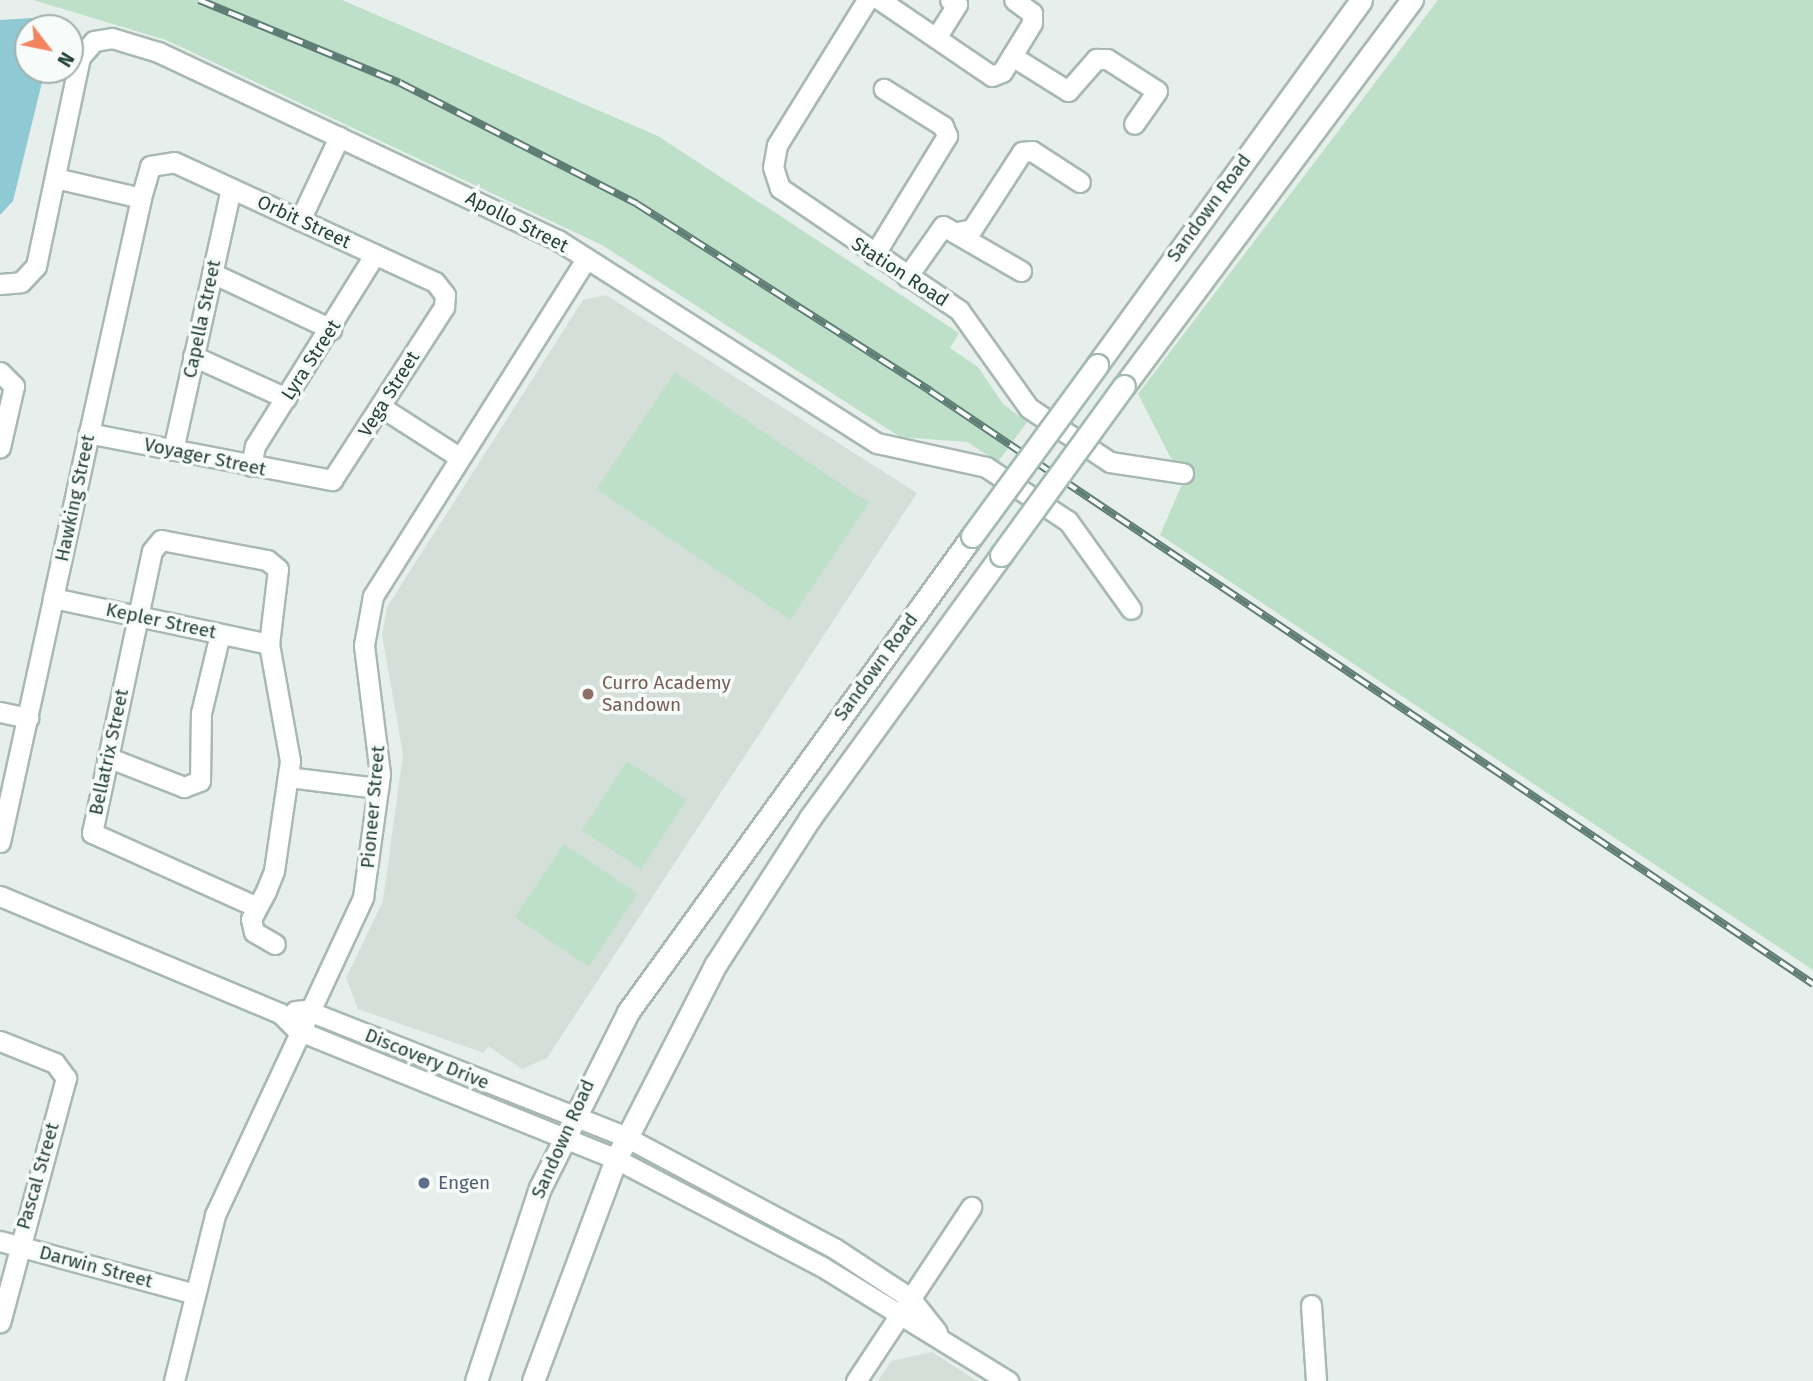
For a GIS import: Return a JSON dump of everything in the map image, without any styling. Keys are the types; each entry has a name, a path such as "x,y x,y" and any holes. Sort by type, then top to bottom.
{"main road":[{"name":"Sandown Road","path":"476,1381 515,1251 562,1138 666,953 1361,0"},
{"name":"Sandown Road","path":"533,1381 626,1137 761,890 1124,386 1412,0"}],"street":[{"name":"Station Road","path":"867,0 777,145 773,167 786,196 973,323 1029,408 1110,462 1183,473"},
{"path":"880,0 989,75 999,74 1033,20 1014,0"},
{"path":"936,38 957,4 950,0"},
{"name":"Apollo Street","path":"0,284 15,284 32,272 80,57 106,38 158,52 340,137 586,258 877,443 986,467 1068,521 1131,609"},
{"path":"1012,56 1068,91 1096,59 1107,59 1157,91 1134,124"},
{"path":"874,255 947,136 943,126 884,89"},
{"path":"300,220 340,137"},
{"path":"907,277 937,229 958,232 971,229 1022,152 1032,151 1080,182"},
{"name":"Orbit Street","path":"158,160 231,188 435,282 445,295"},
{"name":"Hawking Street","path":"0,842 141,198 148,170 158,160"},
{"path":"55,178 141,198"},
{"name":"Capella Street","path":"173,450 231,188"},
{"path":"958,232 1021,271"},
{"name":"Lyra Street","path":"251,466 255,446 331,329 375,254"},
{"name":"Pioneer Street","path":"174,1381 192,1293 224,1191 306,1010 363,897 378,788 380,742 364,645 368,608 459,457 586,258"},
{"path":"212,273 331,329"},
{"name":"Vega Street","path":"320,481 337,476 444,307 445,295"},
{"path":"194,356 286,398"},
{"path":"0,447 14,386 3,373"},
{"path":"381,407 459,457"},
{"name":"Voyager Street","path":"89,433 320,481"},
{"name":"Bellatrix Street","path":"257,907 95,837 107,757 152,551 161,540 175,540 273,564 278,578 270,645"},
{"name":"Kepler Street","path":"53,598 270,645"},
{"path":"107,757 184,787 200,780 201,713 220,634"},
{"path":"270,645 288,777 274,871 251,927 275,944"},
{"path":"0,712 28,718"},
{"path":"288,777 378,788"},
{"name":"Discovery Drive","path":"0,896 280,1013 297,1030 616,1159 821,1266 896,1318 937,1332"},
{"name":"Discovery Drive","path":"280,1013 306,1010 626,1137 813,1236 910,1298 937,1332"},
{"name":"Pascal Street","path":"0,1041 64,1073 66,1085 9,1244 0,1322"},
{"path":"856,1381 971,1207"},
{"name":"Darwin Street","path":"9,1244 192,1293"},
{"path":"1311,1305 1316,1381"},
{"path":"937,1332 1008,1381"}],"shaded area":[{"name":"Curro Academy Sandown","path":"606,295 917,493 547,1058 522,1069 488,1046 484,1053 358,1009 346,978 383,901 403,754 382,635 387,607 583,300"},
{"path":"932,1352 977,1381 878,1381 891,1361"}],"green space":[{"path":"33,0 342,0 658,136 959,333 950,348 978,367 1003,404 1027,422 998,462 967,442 900,437 602,245 166,40"},
{"path":"1438,0 1813,0 1813,970 1160,535 1183,482 1138,394"},
{"path":"675,372 869,503 790,620 596,489"},
{"path":"627,761 687,800 641,869 582,831"},
{"path":"564,844 638,894 589,967 515,917"}],"water":[{"path":"14,19 14,84 42,84 13,201 0,215 0,20"}],"railway":[{"path":"199,0 400,83 637,204 930,391 1813,984"}],"place":[{"name":"Curro Academy Sandown","path":"588,694"},
{"name":"Engen","path":"424,1183"}]}
